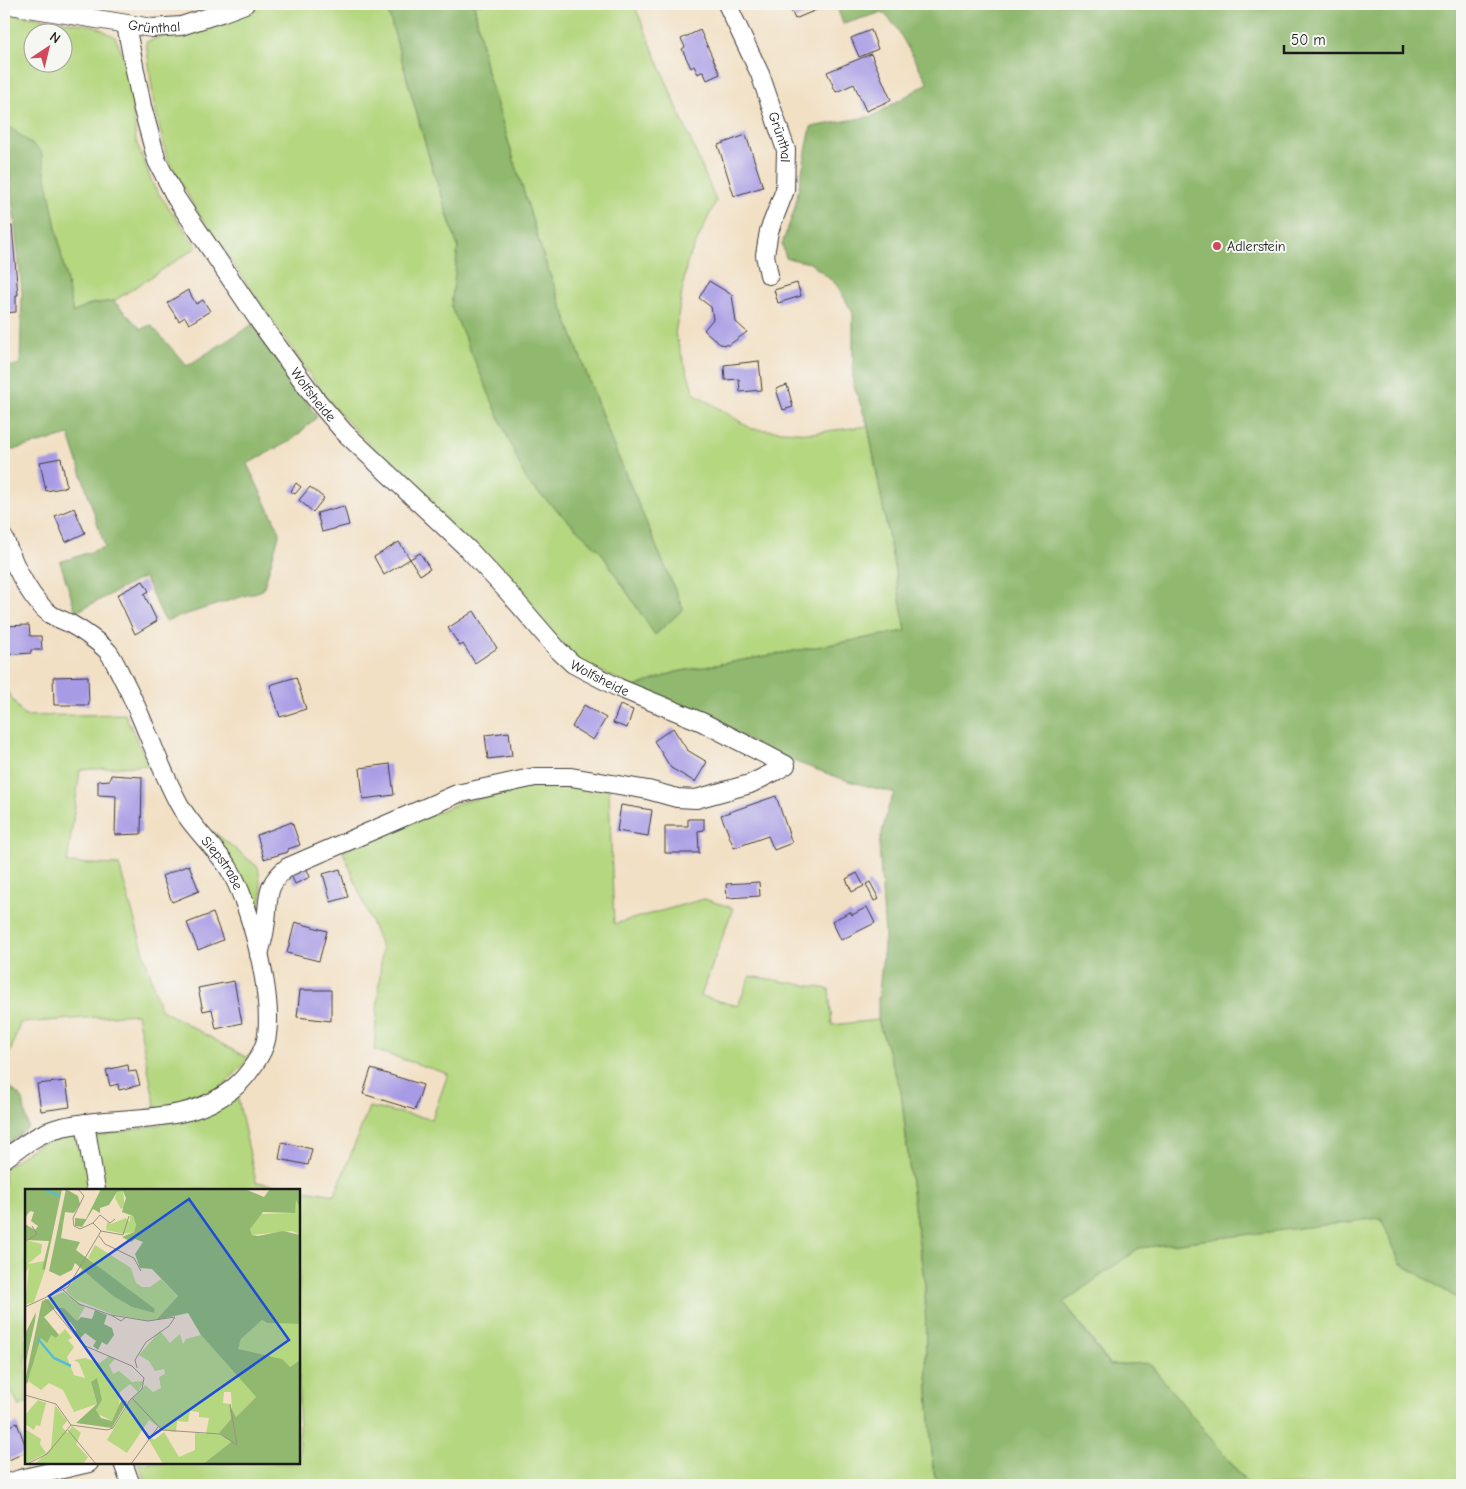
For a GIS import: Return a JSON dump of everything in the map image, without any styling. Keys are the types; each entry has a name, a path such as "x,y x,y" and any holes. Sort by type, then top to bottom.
{"street":[{"name":"Grünthal","path":"4,4 152,28 181,26 245,4"},
{"name":"Grünthal","path":"727,4 760,74 786,150 786,190 769,231 766,255 769,275"},
{"name":"Wolfsheide","path":"126,25 142,106 157,161 176,198 259,321 315,398 344,432 468,549 558,650 573,664 619,688 702,722 786,765 750,784 696,799 677,798 648,790 571,777 535,777 457,794 288,867 277,875 269,890 266,927 259,955"},
{"name":"Siepstraße","path":"4,538 27,589 49,613 76,626 108,652 131,694 180,805 199,834 228,867 243,895 259,955 268,1002 266,1041 252,1068 238,1084 224,1095 198,1108 166,1117 85,1122 60,1127 35,1137 4,1159"},
{"path":"85,1122 96,1189"},
{"path":"4,1484 85,1464"},
{"path":"123,1464 131,1485"}],"green space":[{"path":"254,4 386,4 431,164 458,247 452,306 527,482 600,551 655,635 683,609 611,440 544,258 487,72 474,4 634,4 716,201 687,262 675,334 694,393 752,429 812,433 868,426 906,631 676,672 634,687 579,661 433,508 353,428 323,394 198,213 167,158 154,104 146,42"},
{"path":"386,4 474,4 487,72 544,258 611,440 683,609 655,635 600,551 527,482 451,306 458,247 431,164"},
{"path":"836,4 1462,4 1462,1301 1400,1263 1381,1218 1139,1248 1064,1302 1109,1365 1149,1363 1249,1485 937,1485 933,1467 926,1358 925,1286 901,1091 878,1020 878,1000 885,936 879,845 888,808 894,793 848,781 790,760 634,687 676,672 906,631 868,426 853,383 853,313 836,284 810,263 786,258 782,244 794,211 811,127 873,116 928,83 896,27 883,12 843,24"},
{"path":"4,13 67,22 22,22 22,72 72,72 72,23 95,26 115,37 124,58 132,96 136,141 154,187 197,247 114,301 91,304 72,313 41,152 4,123"},
{"path":"4,123 41,151 73,313 91,304 114,301 141,329 151,325 187,366 253,324 317,417 292,440 247,464 280,532 263,590 165,621 144,577 76,612 60,562 105,547 69,435 4,452 4,368 20,364 22,292"},
{"path":"4,687 24,716 125,714 148,765 80,770 67,863 119,865 160,1009 249,1059 221,1088 193,1104 156,1109 137,1014 20,1023 4,1070"},
{"path":"540,785 609,789 614,924 704,899 733,908 701,996 738,1006 750,976 829,989 832,1025 878,1020 901,1091 925,1286 926,1358 933,1467 937,1485 148,1485 138,1464 300,1464 300,1189 335,1195 369,1107 432,1119 448,1074 374,1050 382,949 343,851 462,802"},
{"path":"207,831 214,832 258,867 262,893 257,923"},
{"path":"4,1082 23,1099 28,1128 4,1146"},
{"path":"237,1095 256,1182 299,1189 25,1189 25,1404 19,1406 9,1386 4,1388 4,1169 30,1150 54,1137 67,1134 76,1138 98,1136 158,1125 209,1112"},
{"path":"1381,1217 1400,1263 1462,1301 1462,1485 1249,1485 1149,1363 1110,1365 1064,1302 1139,1248"}],"building":[{"path":"788,4 820,4 821,8 795,19"},
{"path":"700,30 720,74 707,80 703,71 698,74 694,66 691,68 682,49 685,47 681,39"},
{"path":"871,30 878,49 859,57 851,38"},
{"path":"871,54 891,100 866,111 854,84 836,92 827,72"},
{"path":"746,135 763,187 734,196 718,145"},
{"path":"12,226 18,295 16,295 16,312 4,313 4,227"},
{"path":"709,281 732,295 736,322 747,332 729,345 720,344 704,330 713,319 711,307 699,298"},
{"path":"797,283 801,296 778,303 774,290"},
{"path":"188,290 196,304 203,300 210,311 189,324 185,317 179,321 167,303"},
{"path":"759,361 762,390 740,392 739,379 725,380 724,365"},
{"path":"787,385 793,407 783,410 776,389"},
{"path":"61,458 67,487 46,491 40,462"},
{"path":"296,483 301,487 295,494 291,491"},
{"path":"310,487 324,498 313,512 299,500"},
{"path":"344,506 349,525 322,532 317,513"},
{"path":"74,508 85,533 66,542 55,516"},
{"path":"399,542 410,559 384,575 374,557"},
{"path":"420,553 430,569 420,575 410,559"},
{"path":"143,581 149,591 144,594 157,621 135,634 117,595"},
{"path":"474,611 497,648 475,663 463,644 460,646 448,628"},
{"path":"29,625 30,636 41,636 42,650 5,655 4,626"},
{"path":"88,676 89,705 54,705 53,677"},
{"path":"296,677 306,709 280,717 270,685"},
{"path":"584,705 606,718 593,740 572,727"},
{"path":"620,705 633,710 627,728 613,723"},
{"path":"673,728 687,750 707,762 695,782 671,768 654,741"},
{"path":"509,732 512,756 488,759 485,735"},
{"path":"390,764 394,795 363,799 360,768"},
{"path":"111,775 142,777 141,834 115,835 116,796 98,795 98,781 110,780"},
{"path":"776,796 792,843 774,850 768,836 734,848 721,815"},
{"path":"621,805 652,810 648,836 617,831"},
{"path":"688,819 704,819 704,830 698,831 699,853 665,853 665,826 688,826"},
{"path":"292,822 300,845 288,849 288,852 264,859 257,835"},
{"path":"189,865 199,891 172,902 162,876"},
{"path":"306,867 310,877 295,884 290,873"},
{"path":"340,869 348,897 331,902 323,874"},
{"path":"857,873 864,886 852,892 846,879"},
{"path":"759,882 760,896 727,898 726,884"},
{"path":"870,882 879,899 874,901 866,884"},
{"path":"867,907 875,923 841,940 832,921 850,912 852,915"},
{"path":"213,913 223,940 198,950 187,923"},
{"path":"295,922 327,931 319,961 287,953"},
{"path":"234,981 242,1023 216,1029 212,1009 203,1011 198,988"},
{"path":"300,990 331,990 331,1021 297,1017"},
{"path":"128,1065 129,1072 136,1071 140,1085 119,1090 118,1084 110,1086 106,1070"},
{"path":"371,1069 423,1085 415,1110 363,1094"},
{"path":"66,1081 70,1107 41,1111 37,1084"},
{"path":"282,1142 312,1149 308,1165 279,1159"},
{"path":"17,1423 25,1444 25,1452 9,1460 8,1457 4,1458 4,1435 8,1433 6,1428"}],"place":[{"name":"Adlerstein","path":"1217,246"}]}
